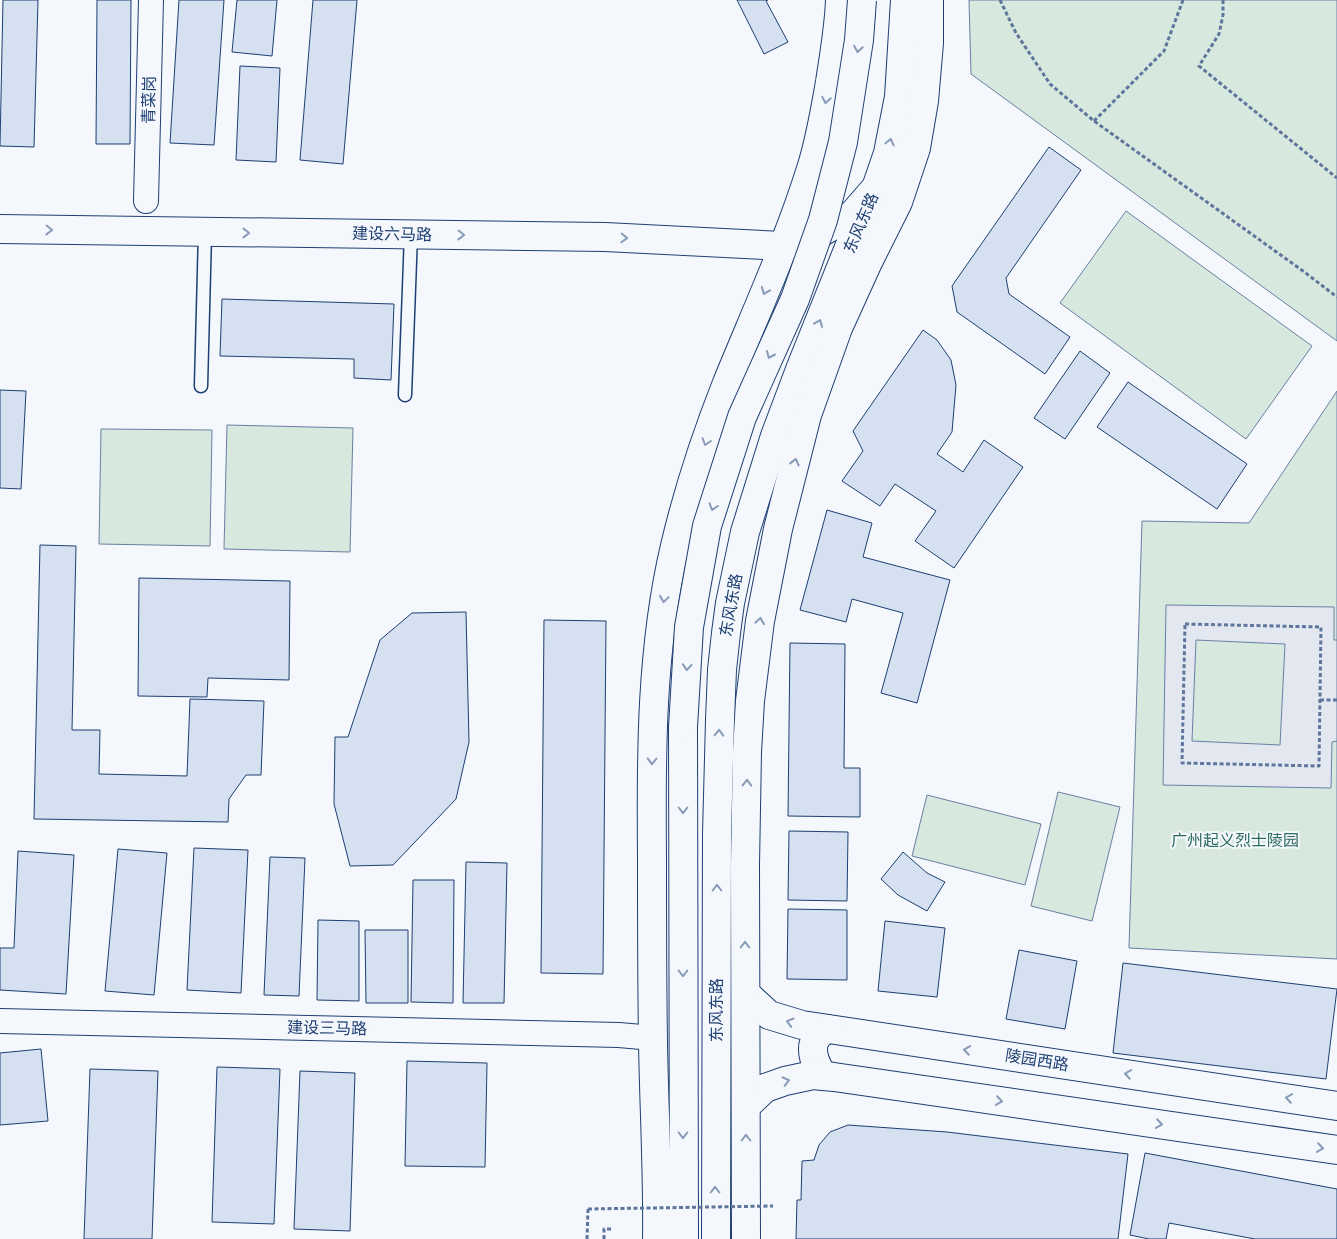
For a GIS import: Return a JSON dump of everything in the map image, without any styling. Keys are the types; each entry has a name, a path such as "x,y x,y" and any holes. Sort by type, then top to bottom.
{"main road":[{"path":"657,1239 653,1038 652,754 656,664 666,588 686,503 710,429 783,246 811,168 820,135 835,52 840,0"},
{"name":"东风东路","path":"684,1239 682,727 689,628 707,526 742,417 795,299 823,220 843,142 859,40 862,0"},
{"name":"东风东路","path":"716,1239 717,824 721,687 726,633 745,532 775,436 854,235 876,188 888,153 899,97 905,0"},
{"name":"东风东路","path":"746,1239 745,865 747,752 750,700 760,621 778,529 807,415 838,328 898,202 916,148 924,100 929,43 929,0"},
{"name":"建设六马路","path":"0,229 605,237 783,246 810,239 853,214 876,188"},
{"name":"陵园西路","path":"746,994 768,1015 802,1025 1337,1106"},
{"path":"824,1076 814,1059 813,1046 817,1037 827,1029"},
{"path":"746,1106 765,1088 785,1081 813,1075 834,1076 1337,1150"}],"street":[{"name":"青菜岗","path":"146,201 151,0"},
{"name":"建设三马路","path":"0,1021 619,1034 653,1038"}],"lane":[{"path":"201,386 205,233"},
{"path":"405,395 411,234"}],"path":[{"path":"1000,0 1016,33 1050,84 1094,121 1304,271 1337,297"},
{"path":"1094,121 1164,51 1182,0"},
{"path":"1223,0 1224,16 1219,34 1199,66 1337,178"},
{"path":"1185,624 1321,627 1320,700 1319,766 1182,763 1185,624"},
{"path":"1320,700 1337,700"},
{"path":"587,1239 588,1209 773,1206"},
{"path":"604,1239 604,1229 613,1229"}],"green space":[{"path":"969,0 1337,0 1337,341 971,74"},
{"path":"1126,211 1312,346 1246,439 1060,303"},
{"name":"广州起义烈士陵园","path":"1337,391 1337,959 1129,948 1142,521 1249,523"},
{"path":"227,425 353,428 350,552 224,549"},
{"path":"101,429 212,430 210,546 99,544"},
{"path":"1058,792 1120,807 1092,921 1031,906"},
{"path":"927,795 1041,824 1025,885 912,856"}],"shaded area":[{"path":"1166,605 1334,607 1334,640 1337,640 1337,741 1332,742 1331,788 1163,785","holes":["1196,640 1285,644 1280,745 1192,741"]}],"building":[{"path":"3,0 38,0 34,147 0,146"},
{"path":"97,0 131,0 130,144 96,144"},
{"path":"179,0 224,0 214,145 170,143"},
{"path":"237,0 277,0 272,56 232,52"},
{"path":"313,0 357,0 343,164 300,160"},
{"path":"737,0 768,0 766,1 788,42 764,54"},
{"path":"240,66 280,68 276,162 236,160"},
{"path":"1049,147 1081,170 1006,278 1009,294 1070,337 1045,374 957,312 952,286"},
{"path":"222,299 394,304 391,380 354,378 354,359 220,356"},
{"path":"923,330 937,340 951,360 956,385 952,432 937,454 963,472 984,440 1023,467 954,568 915,541 936,511 895,484 880,506 842,481 863,451 853,431"},
{"path":"1080,351 1110,373 1065,439 1034,418"},
{"path":"1128,382 1247,464 1217,509 1097,427"},
{"path":"0,390 26,391 21,489 0,488"},
{"path":"827,510 872,523 863,557 950,580 917,703 881,693 903,613 852,599 846,622 800,610"},
{"path":"40,545 76,546 72,730 100,730 99,774 187,776 190,699 264,701 261,775 246,775 229,799 228,822 34,819"},
{"path":"139,578 290,581 289,680 208,678 207,697 138,696"},
{"path":"466,612 469,742 456,799 393,865 350,866 334,804 335,737 348,737 380,640 412,613"},
{"path":"544,620 606,621 603,974 541,973"},
{"path":"790,643 845,644 844,768 860,768 860,817 788,816"},
{"path":"789,831 848,832 847,901 788,900"},
{"path":"194,848 248,850 241,993 187,990"},
{"path":"118,849 167,853 154,995 105,991"},
{"path":"18,851 74,855 66,994 0,990 0,948 14,948"},
{"path":"903,852 927,873 945,882 927,911 898,895 881,879"},
{"path":"270,857 305,858 299,996 264,995"},
{"path":"466,862 507,863 504,1003 463,1003"},
{"path":"413,880 454,880 453,1003 411,1002"},
{"path":"788,909 847,910 847,980 787,979"},
{"path":"318,920 359,921 359,1001 317,1000"},
{"path":"885,921 945,928 937,997 878,991"},
{"path":"365,930 408,930 408,1003 366,1003"},
{"path":"1019,950 1077,961 1065,1029 1006,1019"},
{"path":"1123,963 1337,989 1326,1079 1113,1053"},
{"path":"41,1049 48,1121 0,1125 0,1053"},
{"path":"407,1061 487,1063 485,1167 405,1166"},
{"path":"217,1067 280,1069 274,1224 212,1222"},
{"path":"90,1069 158,1071 152,1239 84,1239"},
{"path":"300,1071 355,1073 350,1231 294,1229"},
{"path":"848,1125 947,1132 1128,1154 1118,1239 796,1239 797,1200 801,1200 802,1161 814,1160 819,1145 830,1132"},
{"path":"1145,1153 1337,1189 1337,1239 1255,1239 1169,1223 1166,1239 1149,1239 1130,1235"}]}
